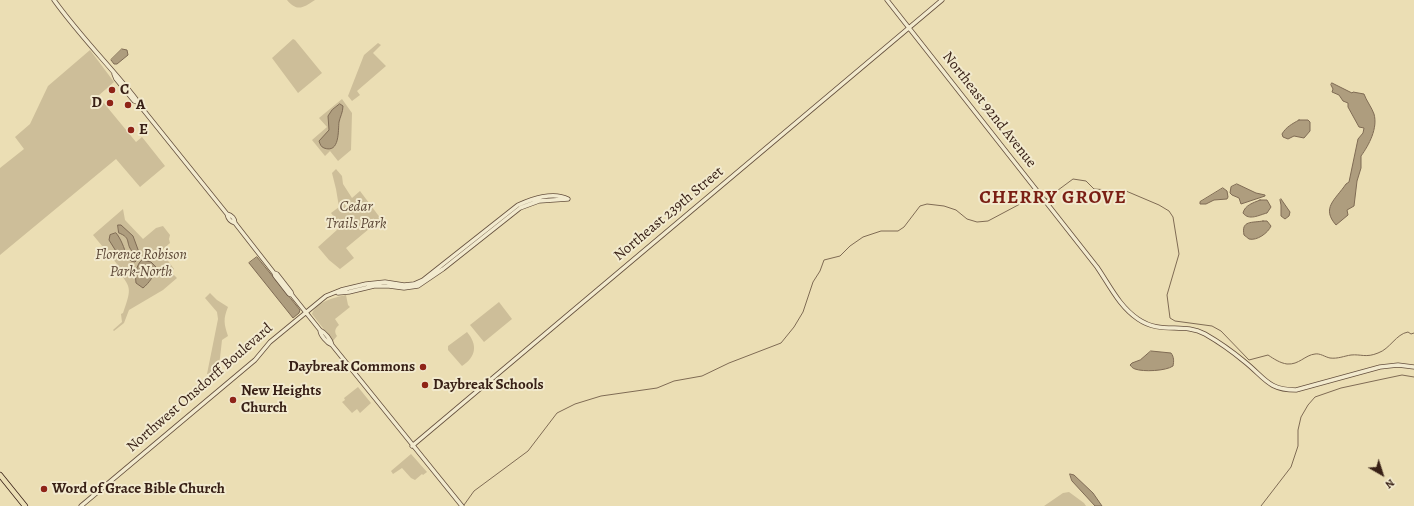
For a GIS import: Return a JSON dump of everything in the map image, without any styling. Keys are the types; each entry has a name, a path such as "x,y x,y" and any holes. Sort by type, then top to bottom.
{"main road":[{"path":"0,475 25,506"}],"street":[{"path":"54,0 232,222 235,223 274,273 277,274 292,292 292,295 320,330 320,333 329,344 332,345 412,446 462,506"},
{"name":"Northeast 92nd Avenue","path":"887,0 1101,273 1120,303 1140,320 1157,328 1185,328 1199,331 1246,362 1257,374 1272,386 1279,389 1296,390 1390,365 1414,367"},
{"name":"Northeast 239th Street","path":"412,446 942,0"},
{"name":"Northwest Onsdorff Boulevard","path":"81,506 256,360 270,342 323,298 341,290 366,284 380,282 404,285 417,283 423,280 505,214 518,206 531,200 548,196 563,196 568,199 539,201 520,208 418,286 404,288 374,286 349,292 337,292"}],"green space":[{"path":"287,0 315,0 300,8 294,6"},
{"path":"293,39 322,73 298,93 272,58"},
{"path":"378,43 381,45 373,53 386,66 357,91 360,95 352,101 348,96 364,55"},
{"path":"90,50 114,82 98,96 136,142 142,137 165,166 140,187 116,159 0,255 0,168 24,149 15,137 30,124 48,86"},
{"path":"342,99 352,113 351,150 338,161 330,151 325,156 312,140 327,127 319,118"},
{"name":"Cedar Trails Park","path":"336,169 342,176 343,184 352,198 360,191 381,219 346,248 354,258 340,269 329,260 318,247 339,227 337,221 331,213 339,207 332,173"},
{"name":"Florence Robison Park-North","path":"123,209 125,220 143,239 156,228 163,226 170,235 170,243 161,251 174,269 171,272 177,278 163,290 129,310 124,323 114,331 113,330 122,322 121,314 123,313 128,298 129,288 114,266 117,264 93,235"},
{"path":"210,293 217,300 228,307 225,315 225,322 228,336 222,340 216,374 207,374 218,319 217,312 205,298"},
{"path":"346,295 348,305 350,307 335,319 339,325 335,330 337,336 333,341 312,314 317,306 322,303"},
{"path":"499,302 512,319 484,342 470,325"},
{"path":"467,332 473,342 474,350 470,359 462,366 448,350 448,346"},
{"path":"358,387 371,403 360,413 357,409 352,413 342,402 345,400 344,398"},
{"path":"411,454 427,472 415,480 411,478 402,468 393,474 391,471"},
{"path":"1069,492 1086,506 1044,506 1063,493"}],"shaded area":[{"path":"122,49 127,50 128,55 117,64 114,64 111,60"},
{"path":"1332,83 1352,93 1364,94 1375,119 1374,131 1361,156 1361,168 1357,181 1354,206 1347,210 1348,215 1336,225 1330,214 1331,204 1349,182 1358,139 1363,133 1364,128 1359,127 1348,107 1348,103 1343,101 1339,95 1332,92"},
{"path":"340,104 343,108 339,122 336,145 329,149 324,148 321,146 319,141 329,130 328,116 332,110"},
{"path":"1299,120 1308,120 1310,122 1310,131 1304,138 1294,136 1288,139 1283,137 1282,134 1285,129"},
{"path":"1237,184 1265,196 1241,204 1239,198 1230,193 1231,187"},
{"path":"1223,188 1227,191 1227,199 1214,200 1206,204 1200,204 1200,202"},
{"path":"1281,199 1290,212 1289,216 1285,219 1281,216"},
{"path":"1260,200 1267,200 1271,207 1267,213 1248,217 1243,213 1247,206"},
{"path":"1267,221 1271,226 1265,234 1255,239 1249,239 1244,235 1244,227 1248,223"},
{"path":"118,225 121,225 133,236 140,255 135,262 129,259 132,251 126,237 119,233"},
{"path":"116,233 125,250 126,255 124,256 119,256 109,240 110,235"},
{"path":"257,257 300,310 299,313 293,318 249,263"},
{"path":"142,260 151,262 156,267 151,279 143,288 136,283 137,267"},
{"path":"1151,351 1171,353 1174,359 1173,366 1170,368 1149,371 1135,369 1130,365 1140,360"},
{"path":"1070,474 1074,475 1093,493 1102,506 1095,506 1072,481"}],"waterway":[{"path":"1046,199 1073,179 1086,181 1094,189 1126,191 1159,205 1169,211 1173,217 1179,254 1167,295 1170,318 1175,321 1212,326 1221,331 1249,360 1268,355 1282,363 1291,364 1315,354 1328,358 1338,358 1351,355 1367,356 1382,351 1404,333 1414,333"},
{"path":"464,505 474,491 528,451 557,413 575,404 601,396 657,388 674,381 702,376 729,363 781,343 794,327 803,312 813,282 820,271 824,260 840,256 850,246 863,237 881,231 898,231 904,227 920,206 927,204 944,206 956,210 967,219 977,222 988,221 1020,204 1040,203 1043,201"},
{"path":"1261,506 1291,467 1298,446 1298,430 1301,417 1315,397 1341,388 1402,375 1414,377"}],"place":[{"name":"C","path":"112,90"},
{"name":"D","path":"110,103"},
{"name":"A","path":"128,105"},
{"name":"E","path":"131,130"},
{"name":"Daybreak Commons","path":"423,367"},
{"name":"Daybreak Schools","path":"425,385"},
{"name":"New Heights Church","path":"233,400"},
{"name":"Word of Grace Bible Church","path":"44,489"}],"district":[{"name":"CHERRY GROVE","path":"1053,198"}]}
